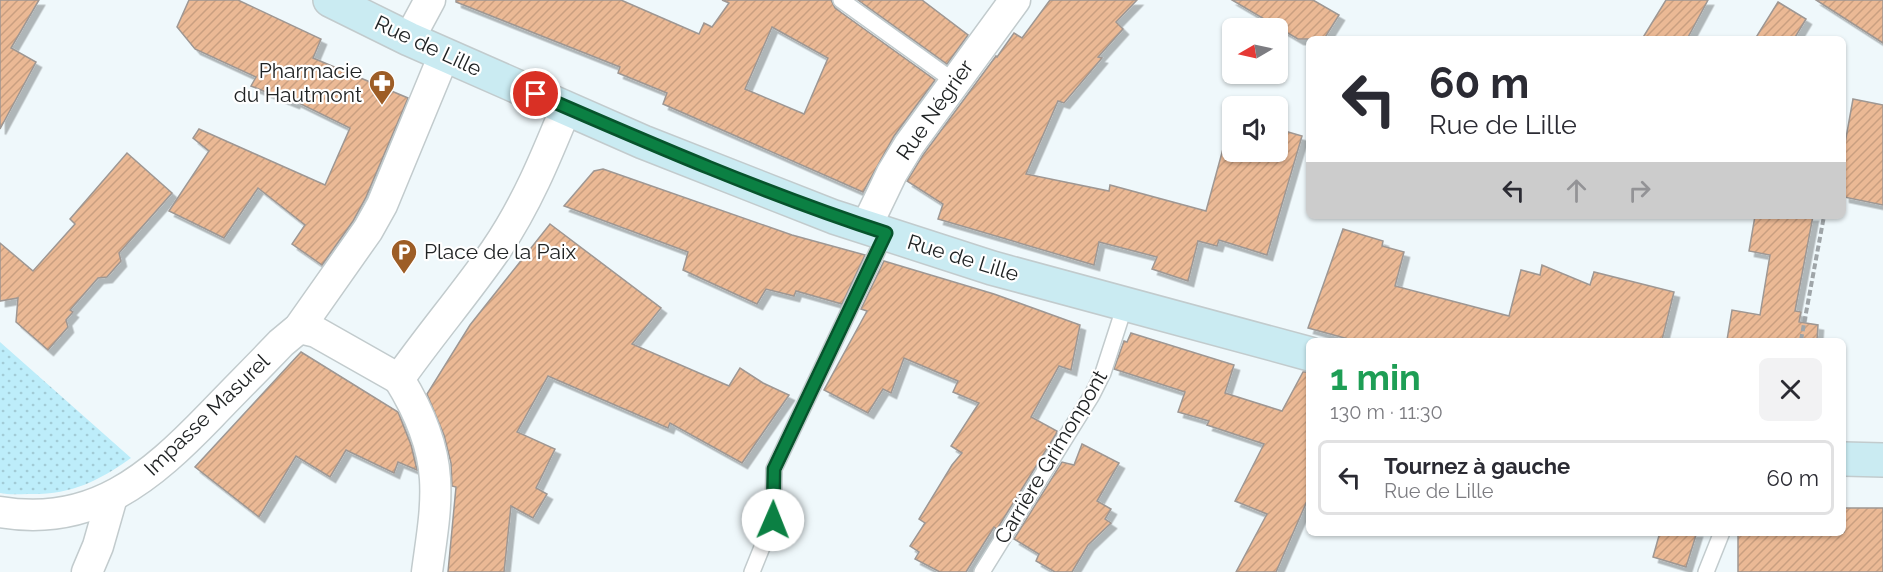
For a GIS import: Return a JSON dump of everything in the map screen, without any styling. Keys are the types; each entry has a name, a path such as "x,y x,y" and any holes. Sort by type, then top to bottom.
{"main road":[{"name":"Rue de Lille","path":"330,0 409,39 566,108 664,150 834,217 992,268 1306,353"},
{"path":"1846,459 1883,460"}],"street":[{"path":"409,39 430,0"},
{"name":"Rue Négrier","path":"876,230 892,172 909,145 1015,0"},
{"path":"427,572 433,528 435,477 432,458 414,402 399,379 315,332 299,328 368,230 382,205 444,55"},
{"path":"399,379 514,222 536,179 566,108"},
{"name":"Impasse Masurel","path":"0,512 36,515 55,513 97,503 132,486 171,455 281,343 299,328"},
{"path":"87,572 98,546 112,497"}],"lane":[{"path":"841,0 955,82"},
{"path":"752,572 773,520 774,469 876,230"},
{"name":"Carrière Grimonpont","path":"982,572 1092,395 1103,373 1125,305"},
{"path":"1706,572 1720,536"}],"path":[{"path":"1801,338 1823,219"}],"shaded area":[{"path":"0,342 131,458 107,474 71,489 43,494 0,493"}],"building":[{"path":"0,0 39,0 11,48 36,62 0,129"},
{"path":"189,0 238,0 321,39 313,58 408,98 366,197 353,221 322,265 292,244 305,225 258,188 224,238 169,211 209,151 193,138 199,129 325,185 350,128 295,101 294,103 251,86 256,77 195,49 177,27"},
{"path":"456,0 621,0 699,34 704,23 712,27 729,3 722,0 831,0 835,8 935,80 894,136 863,192 663,104 667,93 618,73 620,67 456,2","holes":["772,27 828,58 804,114 745,89"]},
{"path":"858,0 922,0 968,35 947,64"},
{"path":"1050,0 1137,0 1116,22 1123,29 1098,57 1102,58 1064,103 1058,101 1026,174 1109,191 1110,185 1206,211 1222,153 1222,162 1288,162 1288,132 1302,136 1267,255 1219,240 1217,246 1198,241 1188,281 1152,269 1157,257 1099,242 1094,265 938,219 943,204 907,181 923,155 1014,33 1022,38"},
{"path":"1232,0 1313,0 1339,15 1326,36 1306,36 1306,39 1298,39 1288,33 1288,18 1262,18"},
{"path":"1666,0 1708,0 1689,36 1644,36"},
{"path":"1816,0 1883,0 1883,43"},
{"path":"1778,2 1806,19 1796,36 1757,36"},
{"path":"1853,99 1883,105 1883,205 1846,197 1846,138"},
{"path":"127,153 172,193 119,253 121,261 107,277 98,278 70,310 73,312 66,320 68,327 48,350 16,322 18,298 0,301 0,243 33,271 75,224 70,219"},
{"path":"603,169 792,235 865,255 842,304 796,291 794,296 766,289 757,304 683,270 688,252 564,206 594,171"},
{"path":"1754,219 1812,219 1795,311 1801,312 1799,322 1818,325 1817,338 1727,338 1732,310 1760,315 1770,255 1749,251"},
{"path":"550,224 661,308 632,344 729,386 740,368 763,383 789,395 742,463 670,423 668,428 548,376 517,432 555,449 536,488 547,494 533,518 511,506 504,572 448,572 456,487 452,486 451,463 444,435 427,394 470,325"},
{"path":"1343,229 1383,241 1382,246 1404,252 1395,286 1509,316 1521,270 1540,275 1542,265 1590,285 1594,272 1674,292 1662,338 1345,338 1308,328"},
{"path":"884,261 994,294 1080,325 1071,370 1059,366 1031,417 1057,431 1056,434 997,529 994,527 966,572 940,572 915,559 919,552 910,546 925,523 919,519 952,465 962,453 951,446 979,403 953,392 958,381 904,358 891,393 883,389 868,413 824,390 867,311 861,309"},
{"path":"1131,333 1234,365 1225,393 1282,411 1303,372 1306,372 1306,503 1276,572 1236,572 1267,514 1235,501 1264,444 1207,425 1209,421 1178,412 1185,392 1114,369 1124,341 1127,342"},
{"path":"301,352 398,412 411,445 417,470 398,462 394,473 346,450 330,477 296,456 259,517 195,467"},
{"path":"1082,444 1119,463 1097,501 1111,509 1105,519 1111,523 1088,545 1072,572 1055,572 1036,561 1039,554 1014,539 1062,462 1074,465"},
{"path":"1846,508 1883,508 1883,572 1738,572 1738,536 1846,536"},
{"path":"1659,536 1696,536 1686,567 1653,557"}],"place":[{"name":"Pharmacie du Hautmont","path":"382,106"},
{"name":"Place de la Paix","path":"404,275"}],"route":[{"path":"536,94 643,142 834,217 886,233 774,469 773,520"}]}
